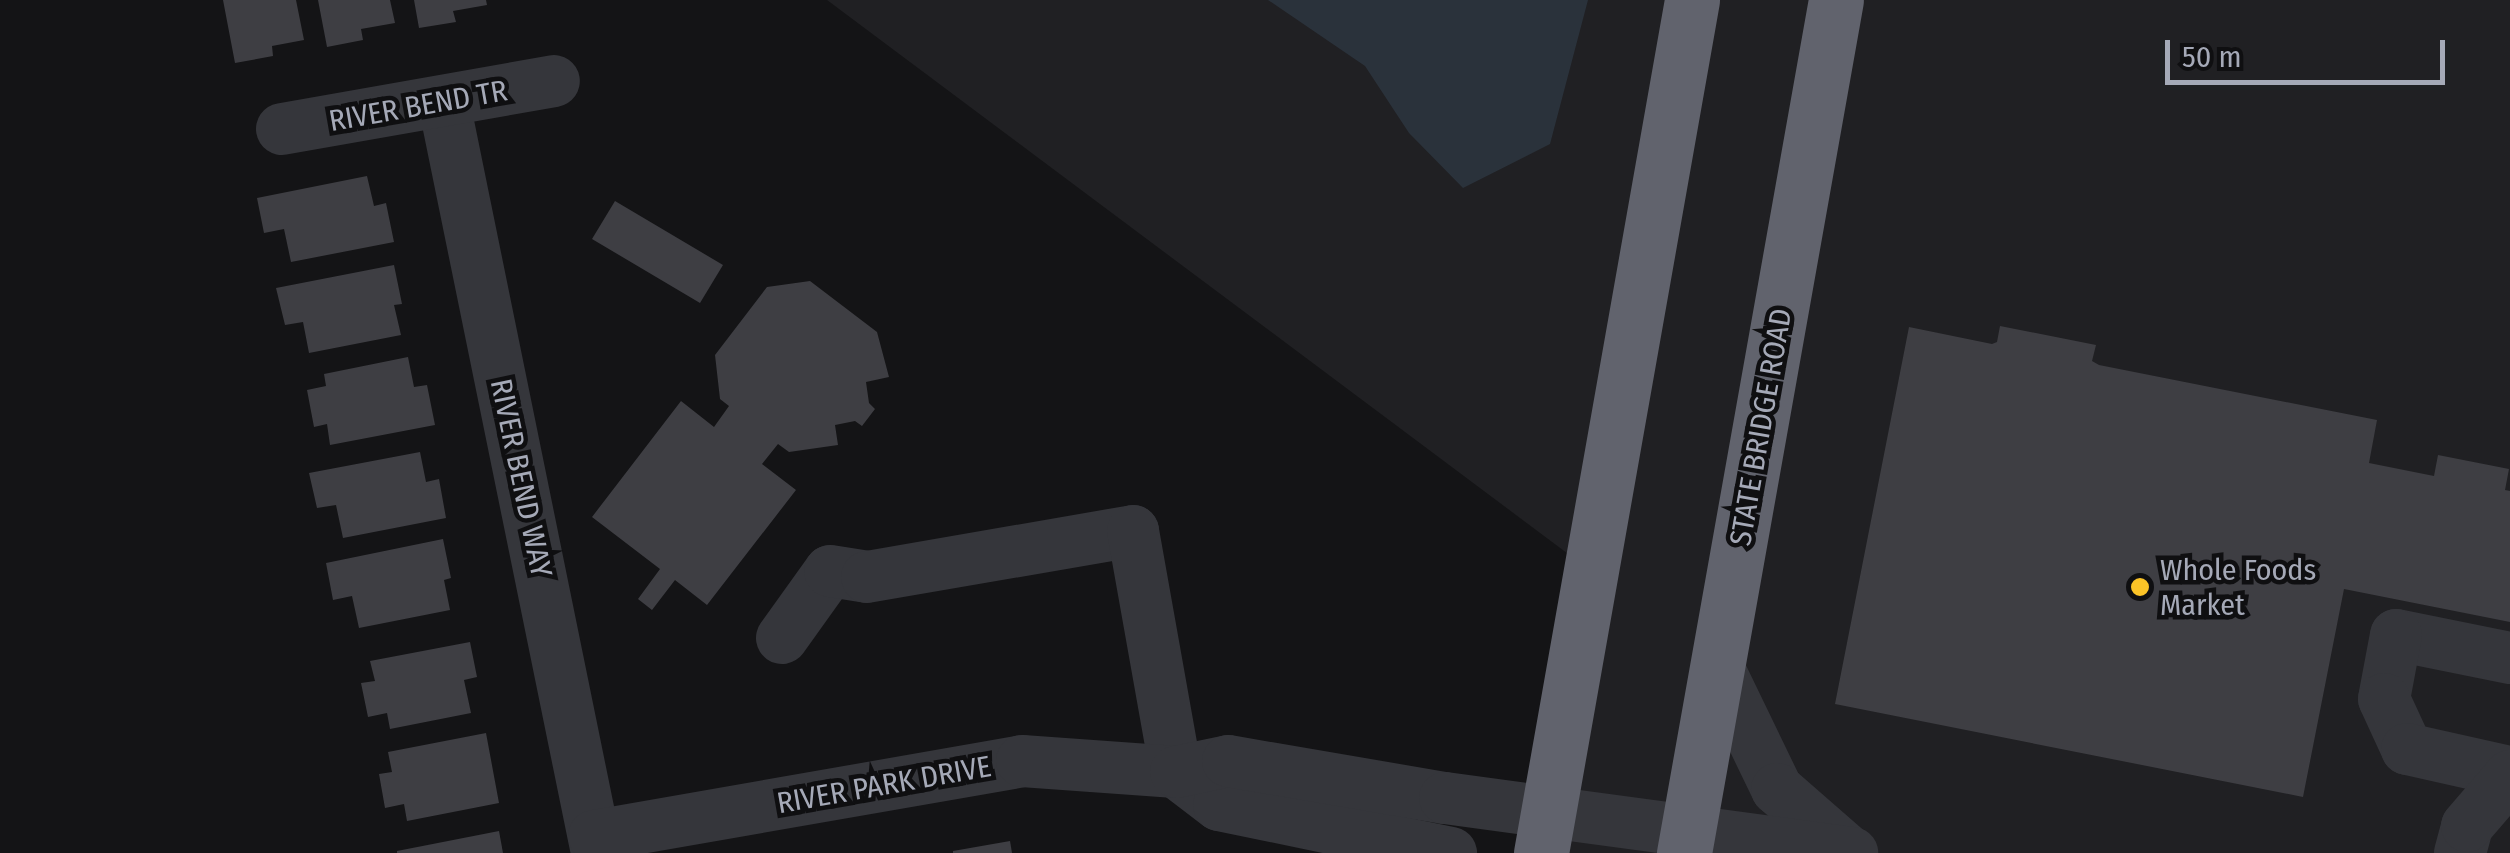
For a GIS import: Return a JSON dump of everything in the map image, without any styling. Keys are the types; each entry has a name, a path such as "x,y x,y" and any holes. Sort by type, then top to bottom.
{"highway":[{"path":"1545,832 1692,0"},
{"name":"STATE BRIDGE ROAD","path":"1686,841 1836,0"}],"street":[{"name":"RIVER BEND TR","path":"282,129 554,82"},
{"name":"RIVER BEND WAY","path":"444,102 595,845"},
{"path":"782,638 830,571 867,577 1133,532 1176,772 1219,805 1451,853"},
{"path":"2460,853 2467,826 2510,774 2407,748 2384,699 2396,636 2510,658"},
{"path":"1718,667 1777,789 1851,853"},
{"name":"RIVER PARK DRIVE","path":"595,845 1022,761 1176,772 1228,761 1445,798 1545,832 1851,853"}],"shaded area":[{"path":"827,0 2510,0 2510,853 1553,853 1603,580"},
{"path":"1268,0 1588,0 1550,144 1463,188 1409,133 1365,66"}],"building":[{"path":"223,0 296,0 304,40 272,46 273,56 235,63"},
{"path":"318,0 390,0 395,23 361,29 363,40 327,47"},
{"path":"414,0 486,0 487,5 453,11 456,22 419,28"},
{"path":"367,176 374,206 386,203 394,242 291,262 284,229 264,233 257,198"},
{"path":"615,201 723,265 700,303 592,239"},
{"path":"394,265 402,304 394,305 401,335 309,353 303,322 285,325 276,288"},
{"path":"810,281 877,332 889,377 866,382 869,403 875,409 862,426 855,421 835,425 838,445 789,452 778,444 762,464 796,490 707,605 675,580 652,610 638,599 660,569 592,517 681,401 714,427 729,406 720,399 715,355 767,287"},
{"path":"2000,326 2096,345 2092,361 2099,365 2377,420 2369,463 2434,476 2438,455 2509,469 2505,490 2510,491 2510,622 2344,589 2303,797 1835,704 1909,327 1992,344 1997,342"},
{"path":"408,357 414,387 427,385 435,425 330,445 327,424 314,427 307,390 326,386 324,374"},
{"path":"420,452 426,482 439,479 446,518 343,538 336,505 317,508 309,473"},
{"path":"443,539 451,578 444,580 450,610 359,628 352,596 333,600 326,563"},
{"path":"470,642 477,677 464,680 471,713 390,729 387,713 368,717 361,683 375,681 370,661"},
{"path":"486,733 499,803 407,821 404,804 385,808 379,774 392,772 388,752"},
{"path":"499,831 503,853 397,853 397,851"},
{"path":"1010,841 1012,853 953,853 953,851"}],"place":[{"name":"Whole Foods Market","path":"2140,587"}]}
